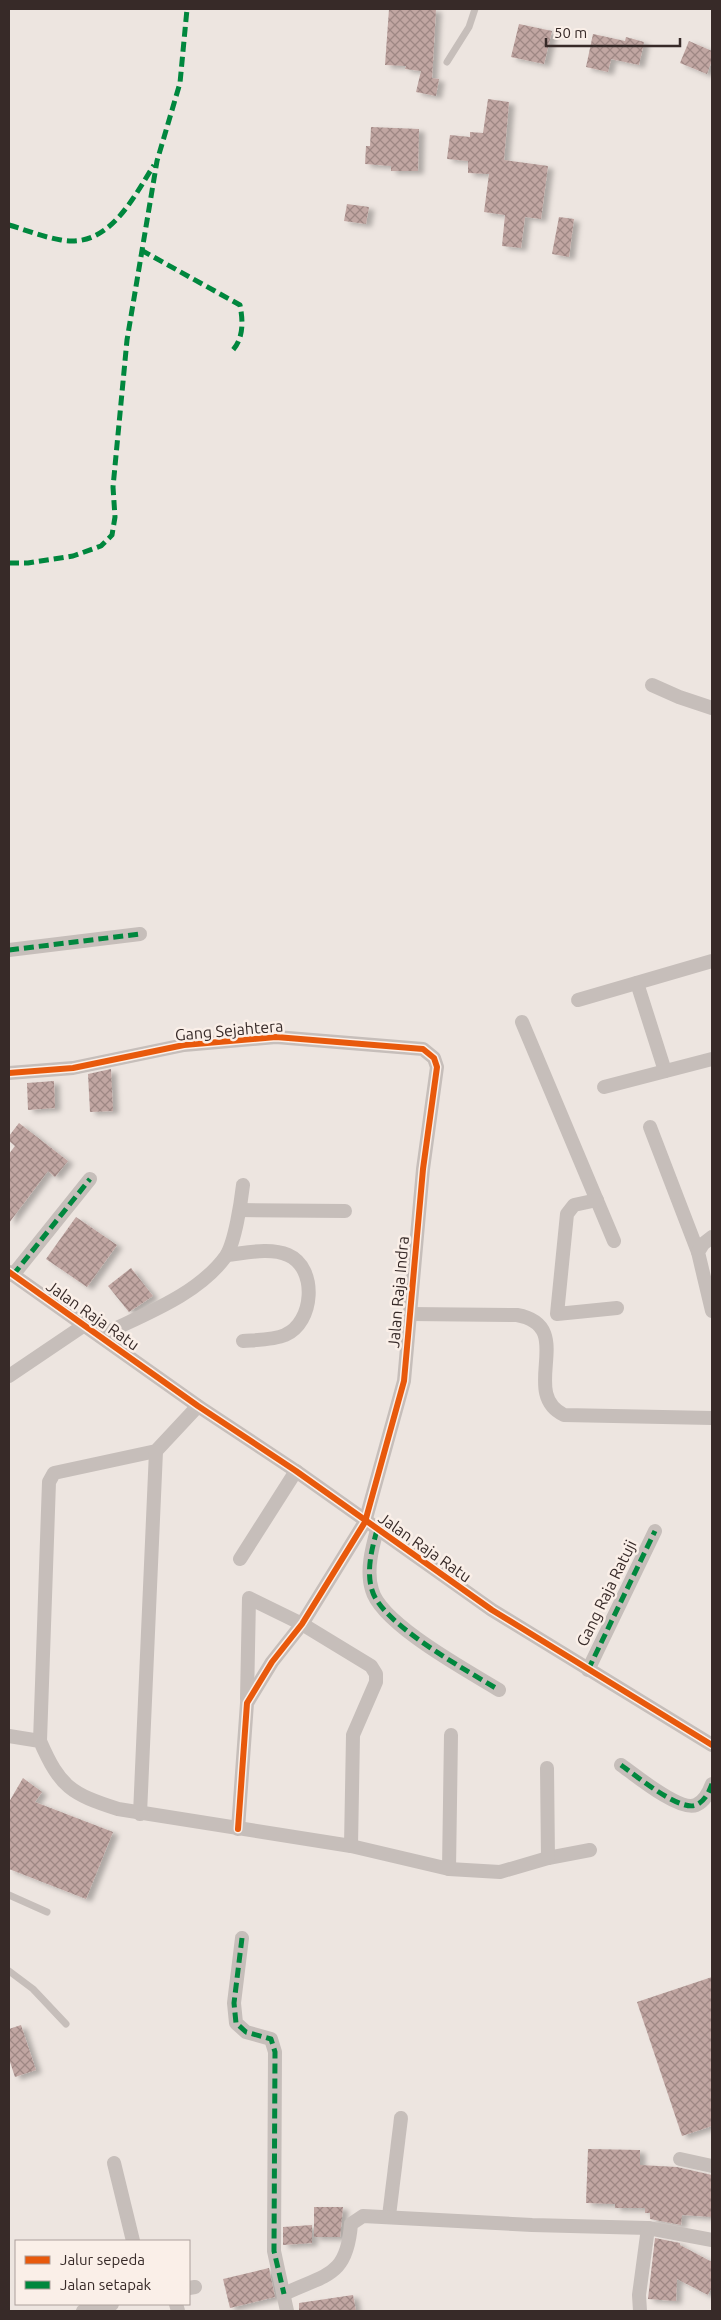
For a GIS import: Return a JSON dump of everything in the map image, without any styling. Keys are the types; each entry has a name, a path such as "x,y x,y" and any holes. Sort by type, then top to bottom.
{"street":[{"path":"652,685 679,697 712,708"},
{"path":"9,950 140,934"},
{"path":"578,1000 712,961"},
{"path":"637,983 665,1071"},
{"path":"522,1022 614,1241"},
{"name":"Gang Sejahtera","path":"9,1073 73,1068 184,1045 276,1037 422,1049"},
{"name":"Jalan Raja Indra","path":"247,1703 272,1662 302,1624 365,1522 404,1381 423,1169 437,1068 434,1058 422,1049"},
{"path":"604,1088 712,1059"},
{"path":"650,1127 698,1252 712,1311"},
{"path":"11,1274 90,1179"},
{"path":"100,1336 190,1290 227,1255 240,1210 243,1185"},
{"path":"543,1329 557,1314 567,1214 574,1205 597,1200"},
{"path":"240,1210 345,1211"},
{"path":"698,1252 703,1244 712,1237"},
{"path":"227,1255 271,1251 288,1255 300,1262 306,1276 308,1293 306,1310 296,1328 284,1336 243,1341"},
{"name":"Jalan Raja Ratu","path":"11,1274 198,1406 296,1471 365,1522 492,1610 712,1745"},
{"path":"557,1314 617,1308"},
{"path":"410,1314 517,1315 531,1318 546,1334 546,1388 548,1403 556,1412 564,1415 712,1418"},
{"path":"9,1376 83,1326"},
{"path":"198,1406 156,1451 54,1473 49,1482 40,1741 54,1772 64,1785 90,1800 118,1810 351,1846 449,1869 500,1872 548,1858 590,1850"},
{"path":"140,1814 156,1451"},
{"path":"240,1559 296,1471"},
{"path":"377,1530 371,1553 372,1589 381,1608 432,1649 499,1690"},
{"name":"Gang Raja Ratuji","path":"588,1670 655,1531"},
{"path":"238,1829 247,1703 249,1598 302,1624 372,1666 376,1674 376,1682 353,1735 351,1846"},
{"path":"449,1869 451,1735"},
{"path":"9,1736 40,1741"},
{"path":"621,1765 668,1797 689,1806 696,1805 707,1796 712,1784"},
{"path":"547,1768 548,1858"},
{"path":"242,1938 234,2003 236,2023 246,2032 270,2039 275,2052 274,2251 287,2311"},
{"path":"390,2216 401,2118"},
{"path":"680,2159 712,2166"},
{"path":"114,2163 133,2240"},
{"path":"284,2294 339,2266 346,2255 349,2244 350,2224 363,2216 390,2216 522,2225 648,2228 712,2240"},
{"path":"640,2311 639,2295 648,2228"},
{"path":"83,2311 108,2305"}],"lane":[{"path":"447,62 469,27 475,9"},
{"path":"9,1895 47,1912"},
{"path":"9,1971 33,1988 66,2024"}],"building":[{"path":"389,9 436,9 432,78 439,79 436,96 416,92 421,71 405,69 406,66 385,65"},
{"path":"519,24 552,31 544,64 511,57"},
{"path":"593,34 625,41 626,37 644,42 639,65 611,59 608,72 586,67"},
{"path":"689,41 712,51 712,60 707,74 680,63"},
{"path":"488,99 509,102 504,160 548,166 541,219 525,217 521,248 502,246 505,215 484,212 489,174 468,173 468,161 447,159 450,135 470,137 470,132 483,133"},
{"path":"371,127 419,129 418,171 391,171 391,166 365,164 366,146 370,146"},
{"path":"347,204 369,207 366,224 344,221"},
{"path":"559,217 574,219 569,257 552,254"},
{"path":"111,1069 113,1111 90,1112 88,1074"},
{"path":"54,1081 55,1108 28,1110 27,1083"},
{"path":"19,1123 68,1161 55,1177 48,1171 9,1223 9,1154 15,1146 9,1141 9,1136"},
{"path":"76,1217 117,1245 87,1287 46,1259"},
{"path":"131,1268 153,1296 129,1312 108,1286"},
{"path":"23,1778 42,1792 35,1802 113,1832 86,1899 9,1869 9,1802"},
{"path":"712,1977 712,2126 682,2136 637,2002"},
{"path":"21,2025 36,2070 15,2077 9,2059 9,2029"},
{"path":"588,2149 640,2150 640,2165 677,2167 712,2175 712,2217 682,2215 681,2225 650,2219 650,2213 645,2213 645,2208 615,2208 615,2204 586,2203"},
{"path":"314,2207 343,2207 340,2237 314,2237"},
{"path":"312,2225 312,2243 283,2245 283,2227"},
{"path":"655,2238 680,2243 680,2245 712,2262 712,2287 708,2295 677,2279 676,2301 648,2299"},
{"path":"269,2268 275,2297 230,2308 223,2279"},
{"path":"353,2295 356,2311 299,2311 299,2303"}],"marked path":[{"path":"9,563 28,563 73,556 101,546 112,535 115,517 113,487 127,340 157,161 180,83 187,9"},
{"path":"9,225 61,240 78,241 93,237 118,218 128,206 154,165"},
{"path":"141,250 240,305 242,317 241,335 232,351"},
{"path":"9,950 140,934"},
{"path":"13,1275 90,1179"},
{"path":"377,1530 370,1567 370,1583 379,1603 391,1617 427,1646 499,1690"},
{"path":"588,1670 655,1531"},
{"path":"621,1765 669,1798 689,1806 696,1805 702,1801 712,1784"},
{"path":"242,1938 234,2003 236,2023 246,2032 271,2039 275,2052 274,2251 284,2294"}],"cycle path":[{"path":"9,1073 73,1068 184,1045 276,1037 423,1049 434,1058 437,1067 423,1169 404,1381 365,1522 302,1624 272,1662 247,1703 238,1829"},
{"path":"9,1272 198,1406 296,1471 492,1610 712,1745"}]}
